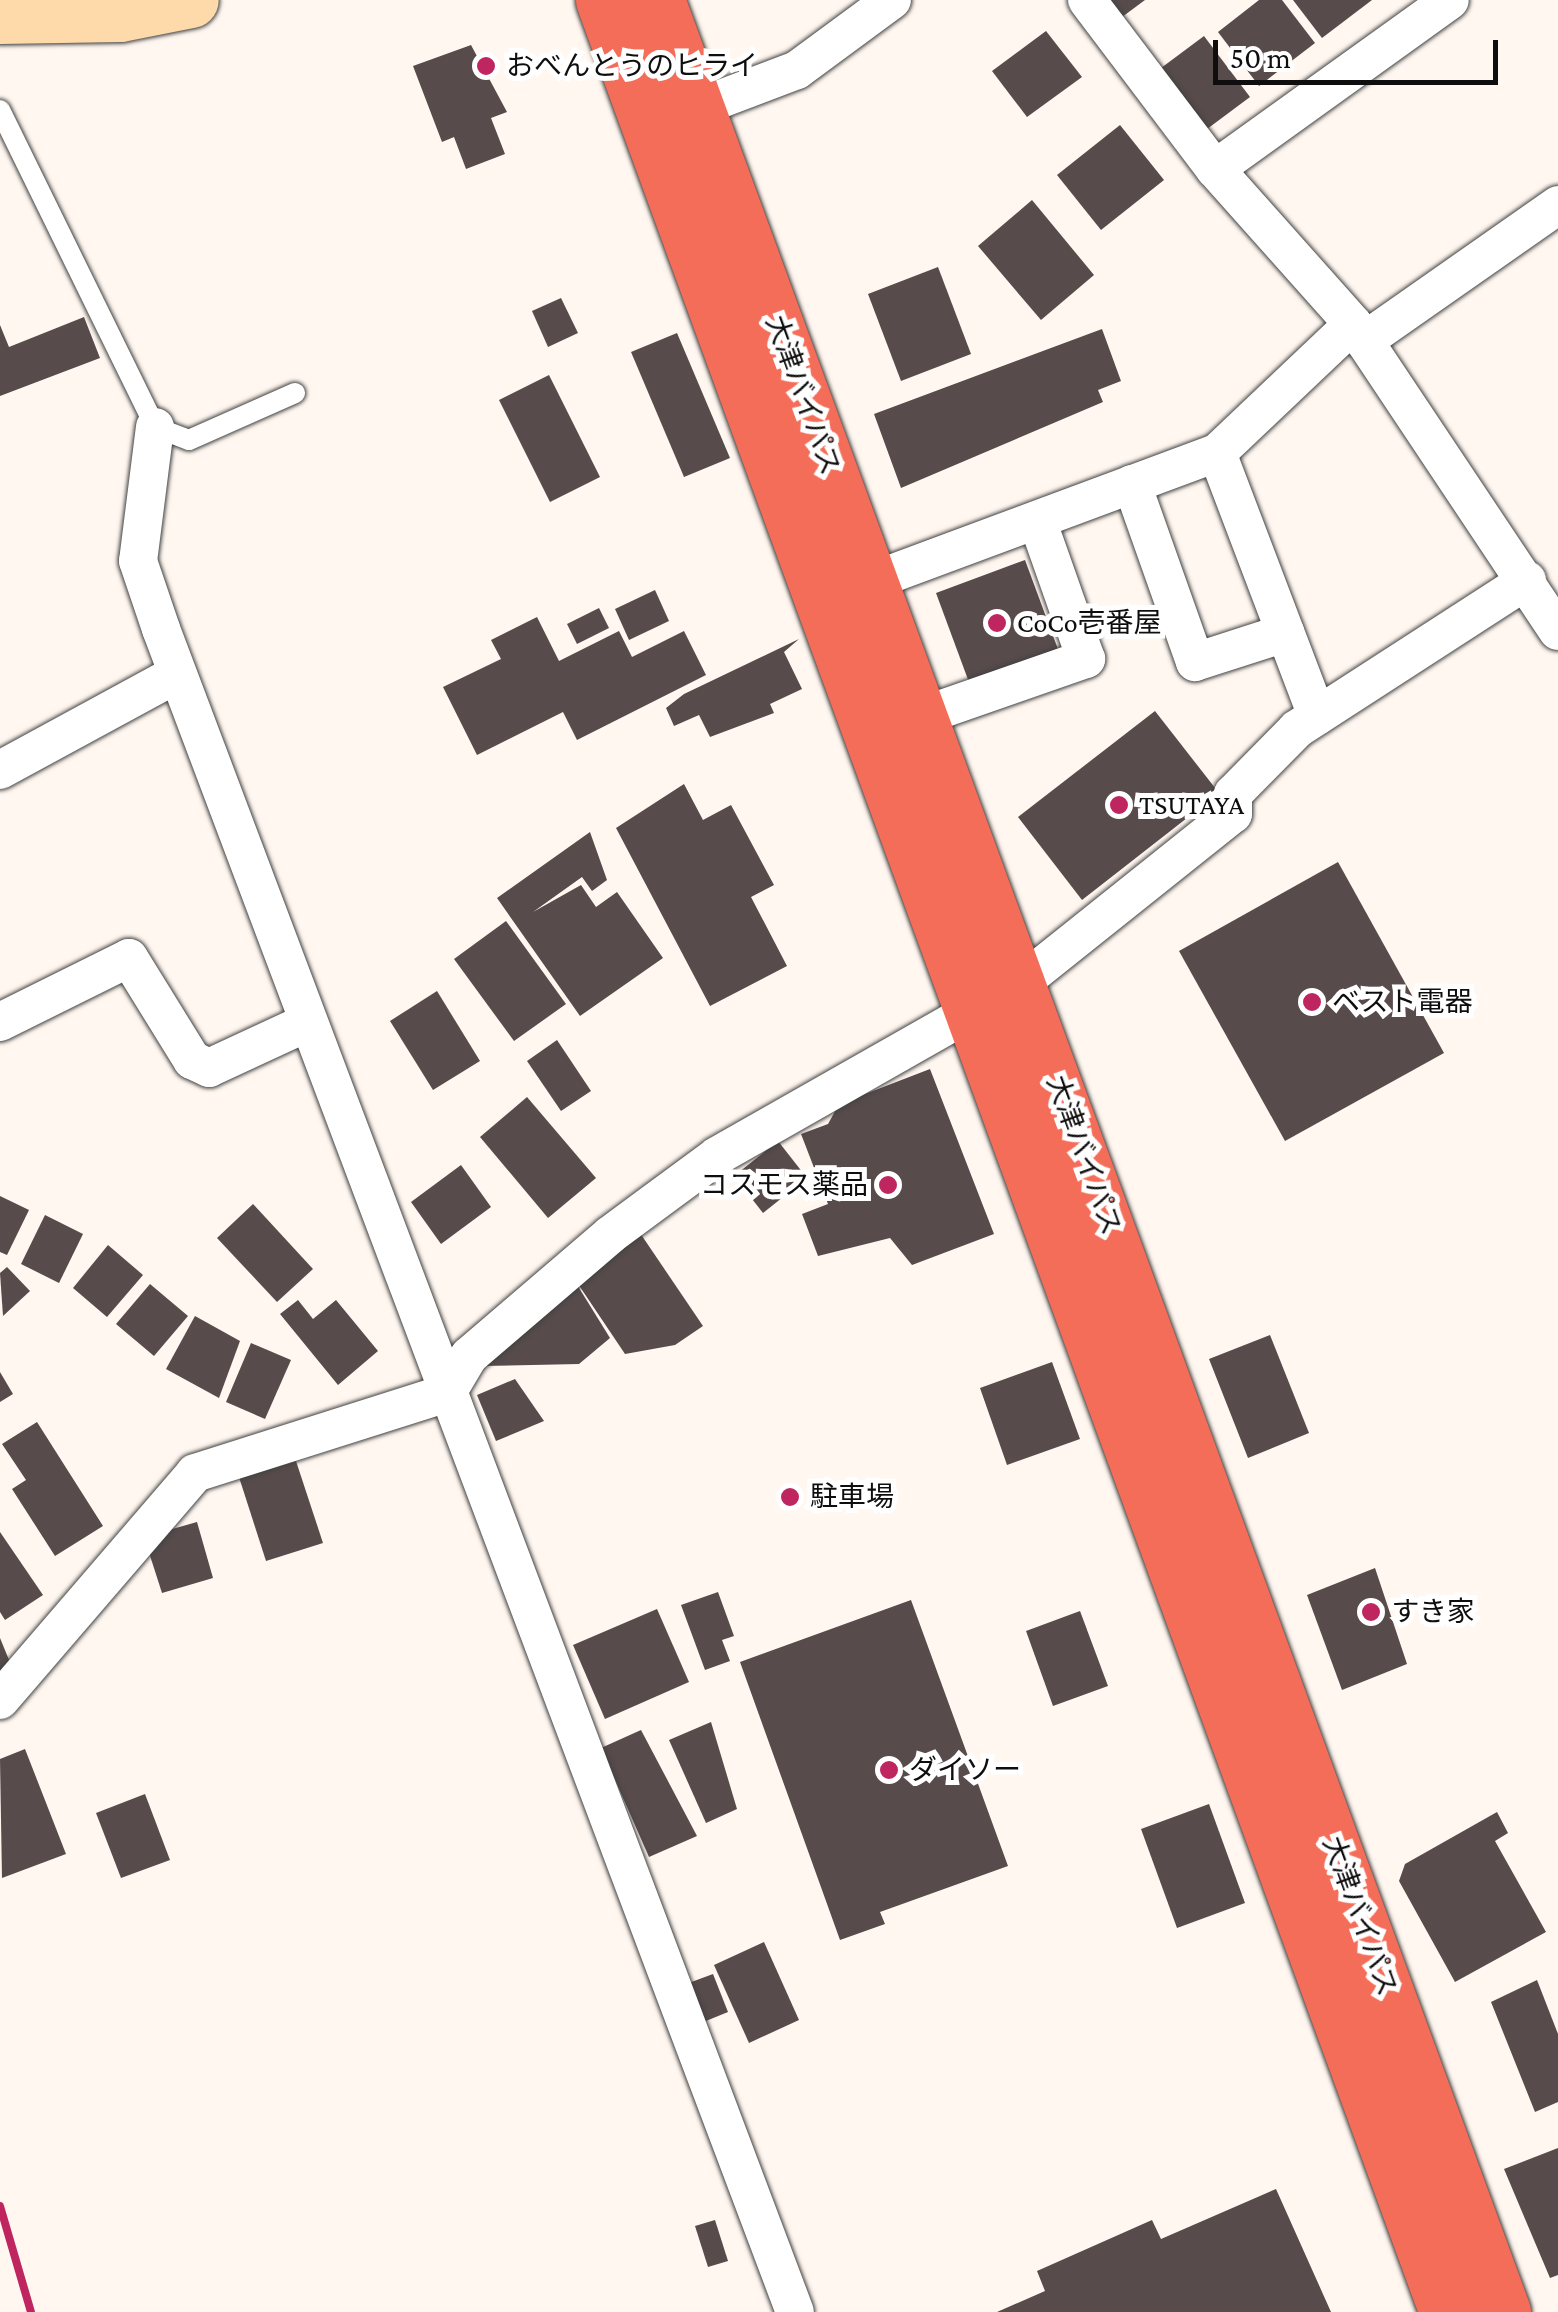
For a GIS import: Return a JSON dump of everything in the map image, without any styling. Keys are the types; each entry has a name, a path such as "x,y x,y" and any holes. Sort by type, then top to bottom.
{"highway":[{"name":"大津バイパス","path":"604,0 998,995 1503,2312"},
{"name":"大津バイパス","path":"657,0 922,716 998,995 1447,2312"}],"main road":[{"path":"0,16 120,14 191,0"}],"street":[{"path":"697,108 798,70 892,0"},
{"path":"1088,0 1215,169 1358,332 1558,630"},
{"path":"1215,169 1450,0"},
{"path":"872,581 1217,453 1358,332 1558,204"},
{"path":"154,427 138,560 306,1023 795,2312"},
{"path":"1217,453 1317,716"},
{"path":"1132,484 1195,662 1285,633"},
{"path":"922,716 1086,659 1036,520"},
{"path":"0,1700 195,1473 446,1394 469,1356 716,1156 998,995 1233,814 1233,794 1317,716 1526,580"},
{"path":"0,770 177,674"},
{"path":"0,1022 129,958 192,1060 210,1068 306,1023"}],"lane":[{"path":"0,110 154,427 189,440 295,393"}],"building":[{"path":"1104,0 1145,0 1118,20"},
{"path":"1259,0 1282,0 1315,43 1259,86 1218,32"},
{"path":"1293,0 1372,0 1322,38"},
{"path":"1046,31 1082,77 1027,117 992,71"},
{"path":"1204,36 1250,97 1195,138 1149,77"},
{"path":"471,45 507,112 491,118 505,154 466,169 454,137 442,142 413,66"},
{"path":"1120,125 1164,180 1101,230 1057,175"},
{"path":"1032,200 1094,275 1041,320 978,246"},
{"path":"938,267 971,354 901,381 868,294"},
{"path":"561,298 578,333 548,347 532,311"},
{"path":"84,317 100,358 0,396 0,325 9,347"},
{"path":"1102,329 1121,381 1098,390 1103,402 901,488 874,414"},
{"path":"677,333 730,458 684,477 631,352"},
{"path":"549,375 600,477 550,502 499,400"},
{"name":"CoCo壱番屋","path":"1025,560 1059,652 970,685 936,593"},
{"path":"655,590 669,621 629,640 615,609"},
{"path":"599,608 609,628 577,644 567,624"},
{"path":"537,617 559,661 619,631 632,657 684,631 706,675 577,740 563,712 477,755 443,687 501,659 491,640"},
{"path":"799,639 784,652 802,689 770,704 774,713 710,737 699,715 674,726 666,708 684,694"},
{"name":"TSUTAYA","path":"1155,711 1219,793 1082,900 1018,817"},
{"path":"684,784 703,820 731,805 774,885 751,897 787,966 710,1006 616,828"},
{"path":"590,832 607,880 592,891 582,877 533,912 581,885 596,907 617,892 663,958 580,1016 497,898"},
{"name":"ベスト電器","path":"1338,862 1444,1053 1285,1141 1179,951"},
{"path":"506,921 566,1004 514,1041 454,959"},
{"path":"437,991 480,1061 433,1090 390,1021"},
{"path":"557,1040 591,1091 561,1111 527,1061"},
{"path":"930,1069 994,1234 912,1265 890,1238 818,1256 802,1214 828,1204 801,1134 828,1124 839,1104"},
{"path":"527,1097 596,1178 548,1218 480,1137"},
{"path":"778,1141 807,1178 763,1213 734,1176"},
{"path":"461,1165 491,1207 441,1244 411,1202"},
{"path":"0,1196 29,1210 7,1255 0,1252"},
{"path":"253,1204 313,1269 277,1302 217,1238"},
{"path":"45,1215 83,1234 59,1283 21,1264"},
{"path":"638,1230 703,1326 675,1345 625,1354 572,1275"},
{"path":"108,1245 143,1275 107,1317 73,1288"},
{"path":"7,1267 30,1291 3,1316 0,1273"},
{"path":"576,1283 610,1338 579,1364 483,1366"},
{"path":"150,1284 188,1316 154,1356 116,1324"},
{"path":"298,1300 313,1319 336,1300 378,1351 338,1385 280,1314"},
{"path":"195,1316 240,1341 219,1398 166,1369"},
{"path":"1270,1335 1309,1433 1248,1458 1209,1359"},
{"path":"251,1343 291,1360 265,1419 226,1402"},
{"path":"1052,1362 1080,1439 1007,1465 980,1388"},
{"path":"0,1372 13,1394 0,1402"},
{"path":"515,1379 544,1421 496,1441 477,1395"},
{"path":"37,1422 103,1526 55,1556 12,1489 26,1480 2,1444"},
{"path":"294,1455 323,1543 266,1561 238,1474"},
{"path":"197,1522 213,1578 162,1593 144,1537"},
{"path":"0,1532 43,1595 5,1620 0,1612"},
{"path":"1375,1568 1407,1664 1342,1690 1307,1595"},
{"path":"718,1592 734,1636 722,1640 730,1661 705,1670 681,1605"},
{"path":"911,1600 1008,1866 880,1912 885,1924 840,1940 740,1662"},
{"path":"657,1609 689,1682 605,1719 573,1645"},
{"path":"1080,1611 1108,1686 1053,1706 1026,1631"},
{"path":"0,1638 14,1672 0,1677"},
{"path":"711,1722 737,1809 706,1823 669,1740"},
{"path":"641,1730 697,1836 649,1857 601,1748"},
{"path":"25,1749 66,1854 2,1878 0,1759"},
{"path":"145,1794 170,1860 121,1878 96,1813"},
{"path":"1209,1804 1245,1903 1177,1928 1141,1829"},
{"path":"1497,1812 1508,1833 1495,1841 1546,1932 1455,1982 1399,1881 1405,1864"},
{"path":"764,1942 799,2020 749,2043 714,1965"},
{"path":"713,1974 728,2012 701,2023 686,1984"},
{"path":"1537,1980 1558,2034 1558,2102 1535,2112 1491,2002"},
{"path":"1558,2148 1558,2275 1550,2278 1504,2169"},
{"path":"1276,2189 1331,2312 997,2312 1045,2291 1037,2271 1152,2220 1161,2239"},
{"path":"715,2220 728,2261 708,2267 695,2226"}],"railway":[{"path":"0,2206 31,2312"}],"place":[{"name":"おべんとうのヒライ","path":"486,66"},
{"name":"CoCo壱番屋","path":"997,623"},
{"name":"TSUTAYA","path":"1119,805"},
{"name":"ベスト電器","path":"1312,1002"},
{"name":"コスモス薬品","path":"888,1185"},
{"name":"駐車場","path":"790,1497"},
{"name":"すき家","path":"1371,1612"},
{"name":"ダイソー","path":"889,1770"}]}
